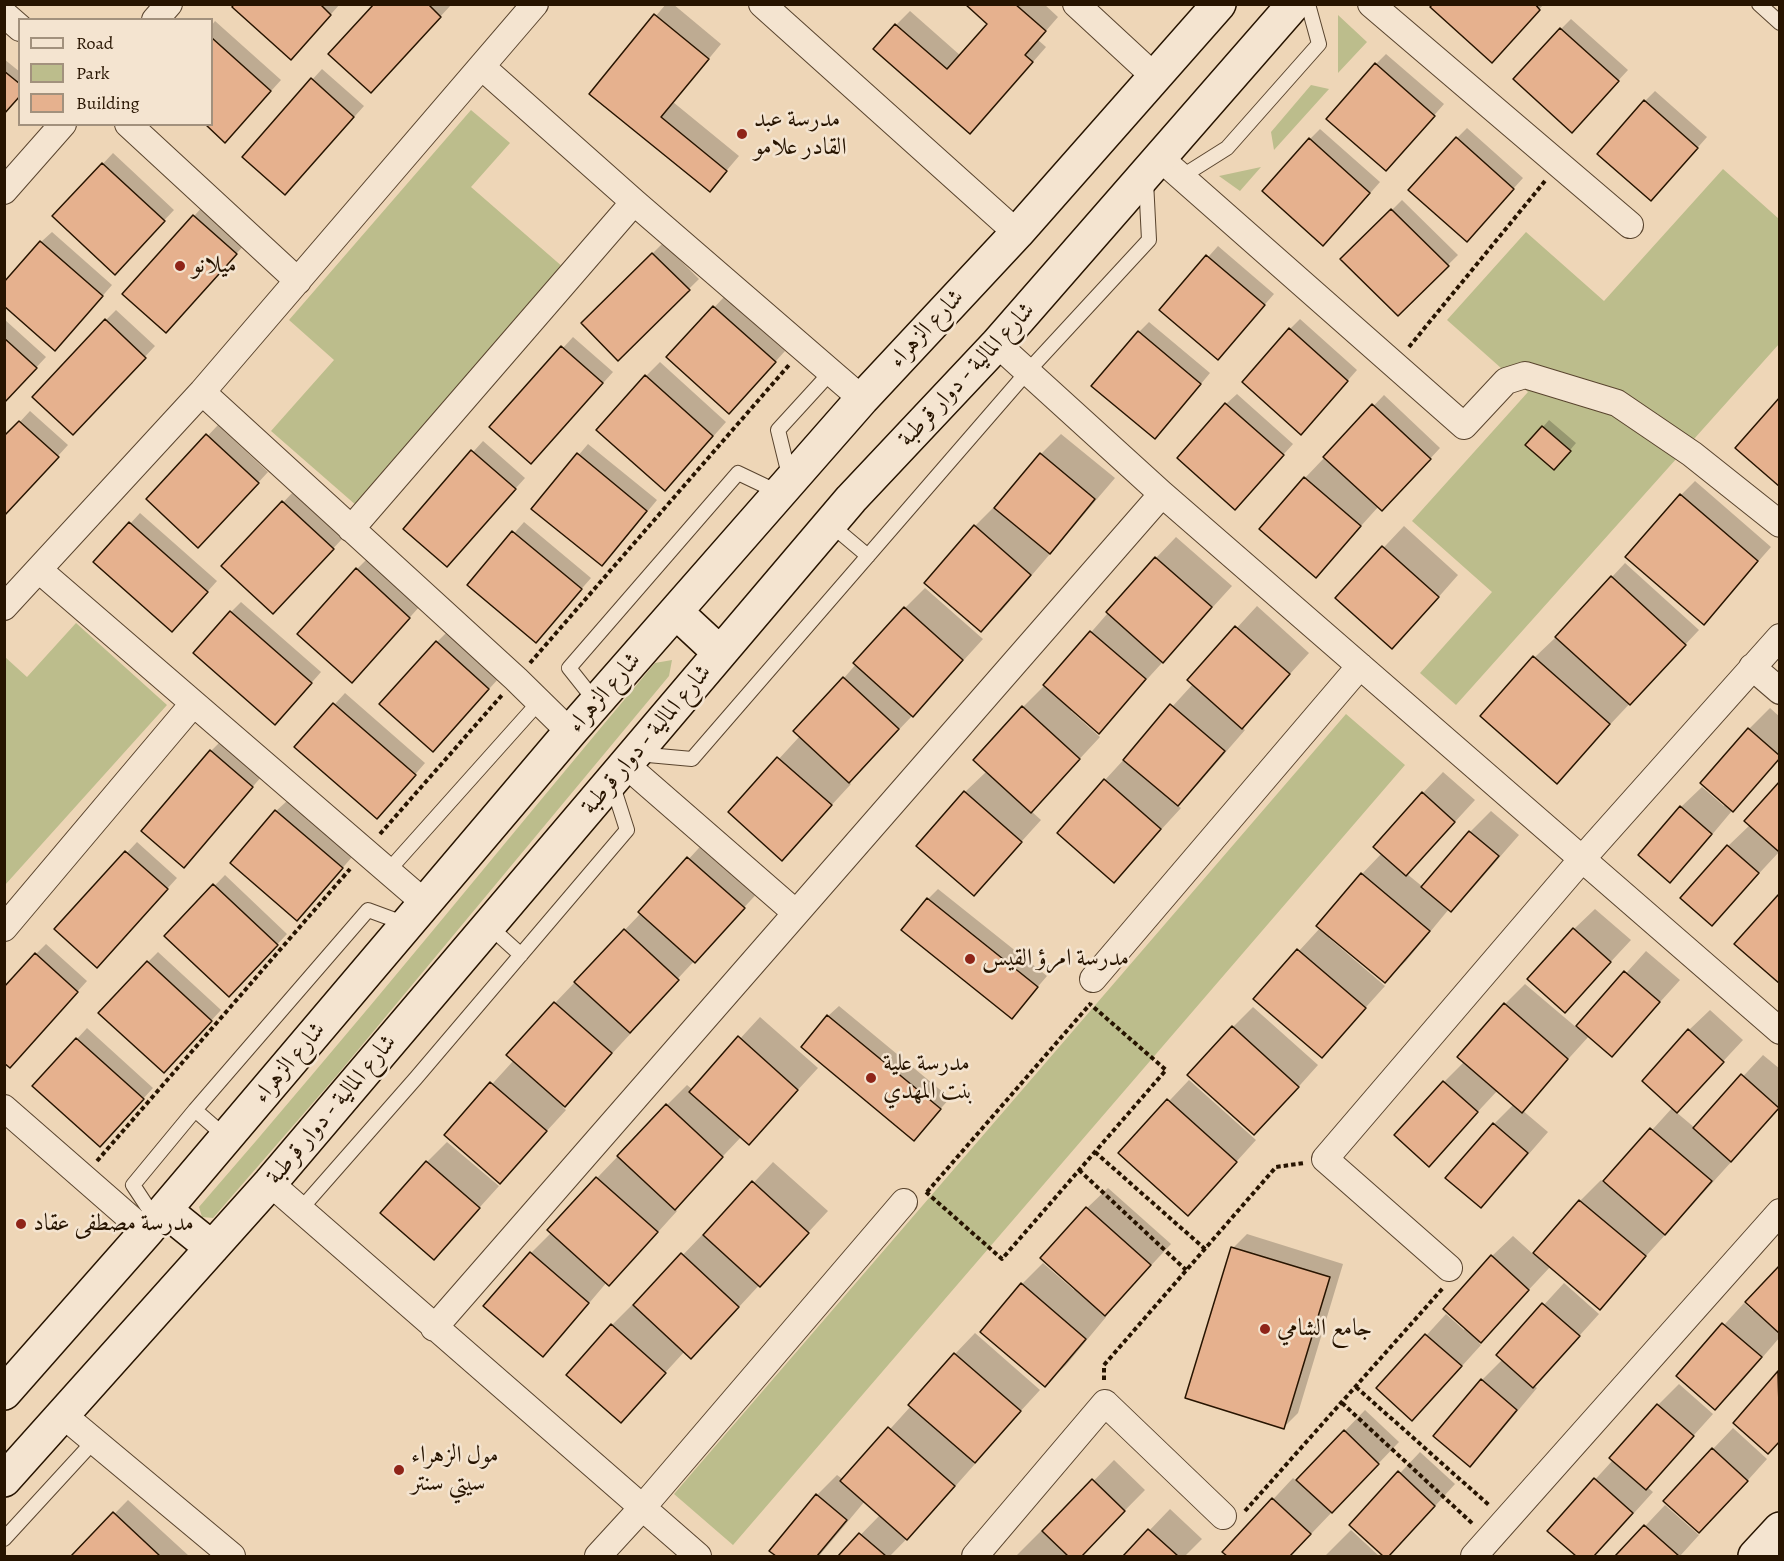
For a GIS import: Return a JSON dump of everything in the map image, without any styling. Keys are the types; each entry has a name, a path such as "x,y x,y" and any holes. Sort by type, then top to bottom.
{"main road":[{"name":"شارع الزهراء","path":"4,1393 156,1221 596,702 862,399 1017,233 1219,4"},
{"name":"شارع المالية - دوار قرطبة","path":"4,1480 270,1183 851,499 1162,170 1294,4"},
{"path":"676,612 720,653"},
{"path":"156,1221 212,1248"},
{"path":"1755,1557 1779,1529"}],"street":[{"path":"157,18 169,4"},
{"path":"7,600 39,570 202,393 536,4"},
{"path":"762,4 1017,233"},
{"path":"1076,4 1155,76"},
{"path":"1371,4 1630,225"},
{"path":"4,14 18,26"},
{"path":"482,67 862,399"},
{"path":"4,191 61,126"},
{"path":"130,126 298,280"},
{"path":"1162,170 1395,365 1464,426 1506,381 1525,375 1617,403 1692,454 1779,524"},
{"path":"351,529 634,202"},
{"path":"997,344 1162,494 1779,1031"},
{"path":"202,393 516,679 570,732"},
{"path":"434,1328 1162,494"},
{"path":"39,570 388,871 416,914"},
{"path":"1449,1268 1325,1159 1582,859 1779,637"},
{"path":"1092,992 1360,666"},
{"path":"1752,667 1779,691"},
{"path":"4,928 193,704"},
{"path":"624,767 796,913"},
{"path":"4,1108 83,1177 156,1221"},
{"path":"270,1183 698,1557"},
{"path":"598,1557 915,1197"},
{"path":"1482,1548 1779,1212"},
{"path":"975,1557 1105,1403 1223,1516"},
{"path":"63,1414 232,1557"}],"lane":[{"path":"300,1210 627,830 624,767 692,759 1028,371 1149,240 1162,170 1227,148 1319,44 1308,4"},
{"path":"1759,4 1779,23"},
{"path":"596,702 569,668 738,473 785,487 778,430 831,372"},
{"path":"830,524 868,555"},
{"path":"388,871 539,702"},
{"path":"156,1221 133,1185 195,1110 368,910 416,914"},
{"path":"489,926 521,955"},
{"path":"195,1110 226,1137"},
{"path":"4,1539 94,1441"}],"path":[{"path":"1395,365 1558,164"},
{"path":"83,1177 803,348"},
{"path":"1092,992 1166,1070 1002,1259 915,1197 1092,992"},
{"path":"1095,1152 1205,1249"},
{"path":"1105,1403 1104,1365 1276,1167 1325,1159"},
{"path":"1079,1170 1186,1270"},
{"path":"1223,1516 1241,1516 1447,1285 1449,1268"},
{"path":"1356,1387 1506,1520"},
{"path":"1342,1403 1482,1548"}],"green space":[{"path":"1338,15 1367,42 1338,73"},
{"path":"1311,85 1329,89 1274,150 1271,132"},
{"path":"471,110 510,143 471,187 564,268 357,506 271,431 334,360 289,320"},
{"path":"1261,167 1240,191 1219,176"},
{"path":"1723,169 1779,219 1779,344 1456,705 1420,673 1492,592 1412,521 1528,392 1447,320 1526,232 1604,301"},
{"path":"76,623 167,705 5,885 5,657 27,677"},
{"path":"672,660 669,676 338,1074 213,1218 202,1217 199,1207 655,663"},
{"path":"1346,714 1405,765 733,1545 674,1494"}],"building":[{"path":"234,4 320,4 331,15 291,60 232,7"},
{"path":"374,4 428,4 441,17 371,93 328,54"},
{"path":"965,4 1015,4 1046,31 1025,55 1033,62 970,134 873,49 895,24 947,69 987,24"},
{"path":"1433,4 1535,4 1540,10 1492,63 1430,7"},
{"path":"654,14 709,59 661,117 727,171 710,192 589,94"},
{"path":"1560,28 1619,81 1572,133 1513,79"},
{"path":"213,39 271,91 225,143 207,126 213,126"},
{"path":"1375,63 1435,116 1386,171 1326,119"},
{"path":"4,71 18,82 18,98 4,114"},
{"path":"311,78 354,117 285,195 242,157"},
{"path":"1644,100 1698,148 1651,201 1597,154"},
{"path":"1456,137 1514,189 1467,242 1408,190"},
{"path":"1309,138 1370,193 1323,246 1262,191"},
{"path":"102,163 165,221 115,275 52,216"},
{"path":"1391,209 1449,266 1398,316 1340,259"},
{"path":"193,215 237,254 166,333 122,294"},
{"path":"40,241 103,296 55,351 4,306 4,282"},
{"path":"652,253 690,290 618,361 581,323"},
{"path":"1206,255 1265,305 1218,360 1159,310"},
{"path":"713,306 776,362 729,414 666,357"},
{"path":"105,319 146,358 73,435 32,397"},
{"path":"1289,328 1348,381 1301,435 1242,382"},
{"path":"1138,331 1201,384 1155,439 1091,386"},
{"path":"4,338 37,368 4,403"},
{"path":"561,346 603,383 531,464 489,427"},
{"path":"645,375 713,436 665,491 596,430"},
{"path":"1780,397 1780,487 1735,448"},
{"path":"1225,403 1284,455 1235,510 1177,458"},
{"path":"1372,404 1431,459 1382,511 1323,457"},
{"path":"19,421 59,457 4,516 4,436"},
{"path":"1542,426 1571,451 1554,470 1525,445"},
{"path":"206,434 259,483 198,548 146,499"},
{"path":"471,450 516,489 447,567 403,529"},
{"path":"577,453 647,511 602,566 531,509"},
{"path":"1040,453 1095,499 1050,554 994,508"},
{"path":"1304,477 1361,526 1316,578 1259,529"},
{"path":"1680,494 1758,561 1704,625 1625,557"},
{"path":"282,501 334,549 273,614 221,566"},
{"path":"129,522 208,592 172,632 93,562"},
{"path":"974,525 1031,575 981,632 924,583"},
{"path":"512,531 582,589 536,643 467,585"},
{"path":"1382,546 1439,597 1392,649 1335,598"},
{"path":"1155,557 1212,607 1163,663 1106,612"},
{"path":"356,568 410,618 352,683 297,634"},
{"path":"1611,576 1686,645 1630,705 1555,637"},
{"path":"904,607 963,660 913,717 853,663"},
{"path":"230,611 312,683 275,725 193,653"},
{"path":"1235,626 1290,674 1242,729 1187,680"},
{"path":"1090,631 1146,679 1099,734 1043,685"},
{"path":"436,641 489,689 433,752 379,704"},
{"path":"1533,656 1610,724 1557,784 1480,716"},
{"path":"843,677 899,729 849,783 793,731"},
{"path":"333,703 416,775 377,819 294,747"},
{"path":"1170,704 1225,751 1178,806 1123,760"},
{"path":"1022,706 1080,759 1031,813 973,760"},
{"path":"1748,728 1780,758 1733,812 1700,783"},
{"path":"210,750 253,787 184,868 141,831"},
{"path":"777,757 832,805 782,861 728,812"},
{"path":"1104,779 1161,829 1114,883 1057,833"},
{"path":"1780,781 1780,850 1778,851 1744,821"},
{"path":"964,791 1022,842 974,896 916,846"},
{"path":"1422,792 1455,822 1406,876 1373,847"},
{"path":"1680,806 1712,834 1670,883 1638,855"},
{"path":"275,810 343,868 297,921 230,863"},
{"path":"1469,831 1499,856 1451,912 1421,887"},
{"path":"1727,845 1759,873 1712,926 1680,898"},
{"path":"125,851 168,889 97,968 54,929"},
{"path":"687,857 745,908 695,963 638,912"},
{"path":"1361,873 1430,931 1385,983 1316,926"},
{"path":"213,884 278,945 229,997 164,936"},
{"path":"1778,895 1780,897 1780,984 1734,944"},
{"name":"مدرسة امرؤ القيس","path":"927,898 1038,987 1012,1019 901,930"},
{"path":"1573,928 1611,962 1565,1013 1527,979"},
{"path":"624,929 679,980 630,1033 574,982"},
{"path":"1297,949 1366,1008 1322,1058 1253,999"},
{"path":"35,953 78,992 10,1068 4,1063 4,987"},
{"path":"147,961 212,1021 164,1073 98,1013"},
{"path":"1624,971 1660,1002 1612,1057 1576,1026"},
{"path":"554,1002 612,1053 565,1107 506,1055"},
{"path":"1504,1003 1568,1059 1522,1113 1457,1057"},
{"name":"مدرسة علية بنت المهدي","path":"827,1015 941,1109 914,1141 801,1047"},
{"path":"1232,1026 1299,1087 1254,1135 1187,1075"},
{"path":"1688,1029 1724,1062 1677,1113 1642,1081"},
{"path":"738,1036 798,1090 749,1145 689,1092"},
{"path":"76,1038 144,1099 100,1147 32,1086"},
{"path":"1741,1074 1779,1108 1731,1162 1693,1128"},
{"path":"1443,1081 1478,1112 1429,1167 1394,1135"},
{"path":"490,1082 547,1131 500,1184 444,1135"},
{"path":"1167,1099 1237,1162 1188,1216 1118,1153"},
{"path":"666,1104 723,1157 675,1210 617,1156"},
{"path":"1493,1123 1528,1153 1481,1208 1445,1178"},
{"path":"1650,1128 1712,1181 1665,1235 1603,1181"},
{"path":"426,1161 480,1208 434,1260 380,1213"},
{"path":"596,1177 658,1232 609,1286 547,1230"},
{"path":"752,1181 809,1233 760,1287 703,1235"},
{"path":"1579,1200 1646,1256 1600,1310 1533,1253"},
{"path":"1086,1207 1151,1265 1105,1316 1040,1258"},
{"path":"1231,1247 1330,1277 1284,1429 1185,1398"},
{"path":"530,1252 589,1303 543,1357 483,1306"},
{"path":"681,1253 739,1307 691,1359 633,1305"},
{"path":"1491,1255 1529,1290 1481,1343 1443,1309"},
{"path":"1780,1265 1780,1334 1745,1302"},
{"path":"1021,1283 1086,1339 1045,1387 980,1332"},
{"path":"1542,1303 1580,1336 1533,1388 1496,1355"},
{"path":"1722,1323 1762,1357 1715,1410 1676,1376"},
{"path":"611,1324 666,1373 621,1423 566,1375"},
{"path":"1425,1334 1462,1366 1412,1421 1376,1388"},
{"path":"954,1353 1021,1411 975,1463 908,1405"},
{"path":"1778,1371 1780,1441 1768,1454 1733,1423"},
{"path":"1481,1379 1517,1410 1470,1467 1433,1436"},
{"path":"1657,1404 1694,1436 1646,1490 1609,1458"},
{"path":"888,1427 955,1486 907,1540 840,1481"},
{"path":"1344,1430 1379,1464 1332,1513 1296,1480"},
{"path":"1712,1448 1748,1481 1699,1533 1663,1501"},
{"path":"1398,1471 1435,1506 1389,1556 1383,1556 1349,1525"},
{"path":"1594,1478 1633,1513 1594,1556 1576,1556 1547,1531"},
{"path":"1092,1479 1125,1511 1082,1556 1068,1556 1042,1531"},
{"path":"816,1494 847,1520 817,1556 776,1556 769,1551"},
{"path":"1272,1498 1311,1534 1290,1556 1227,1556 1222,1552"},
{"path":"113,1512 160,1556 71,1556"},
{"path":"1644,1525 1679,1556 1615,1556"},
{"path":"1148,1529 1178,1556 1123,1556"},
{"path":"859,1533 886,1556 838,1556"}],"place":[{"name":"مدرسة عبد القادر علامو","path":"742,134"},
{"name":"ميلانو","path":"180,266"},
{"name":"مدرسة امرؤ القيس","path":"970,959"},
{"name":"مدرسة علية بنت المهدي","path":"871,1078"},
{"name":"مدرسة مصطفى عقاد","path":"21,1224"},
{"name":"جامع الشامي","path":"1265,1329"},
{"name":"مول الزهراء سيتي سنتر","path":"399,1470"}]}
